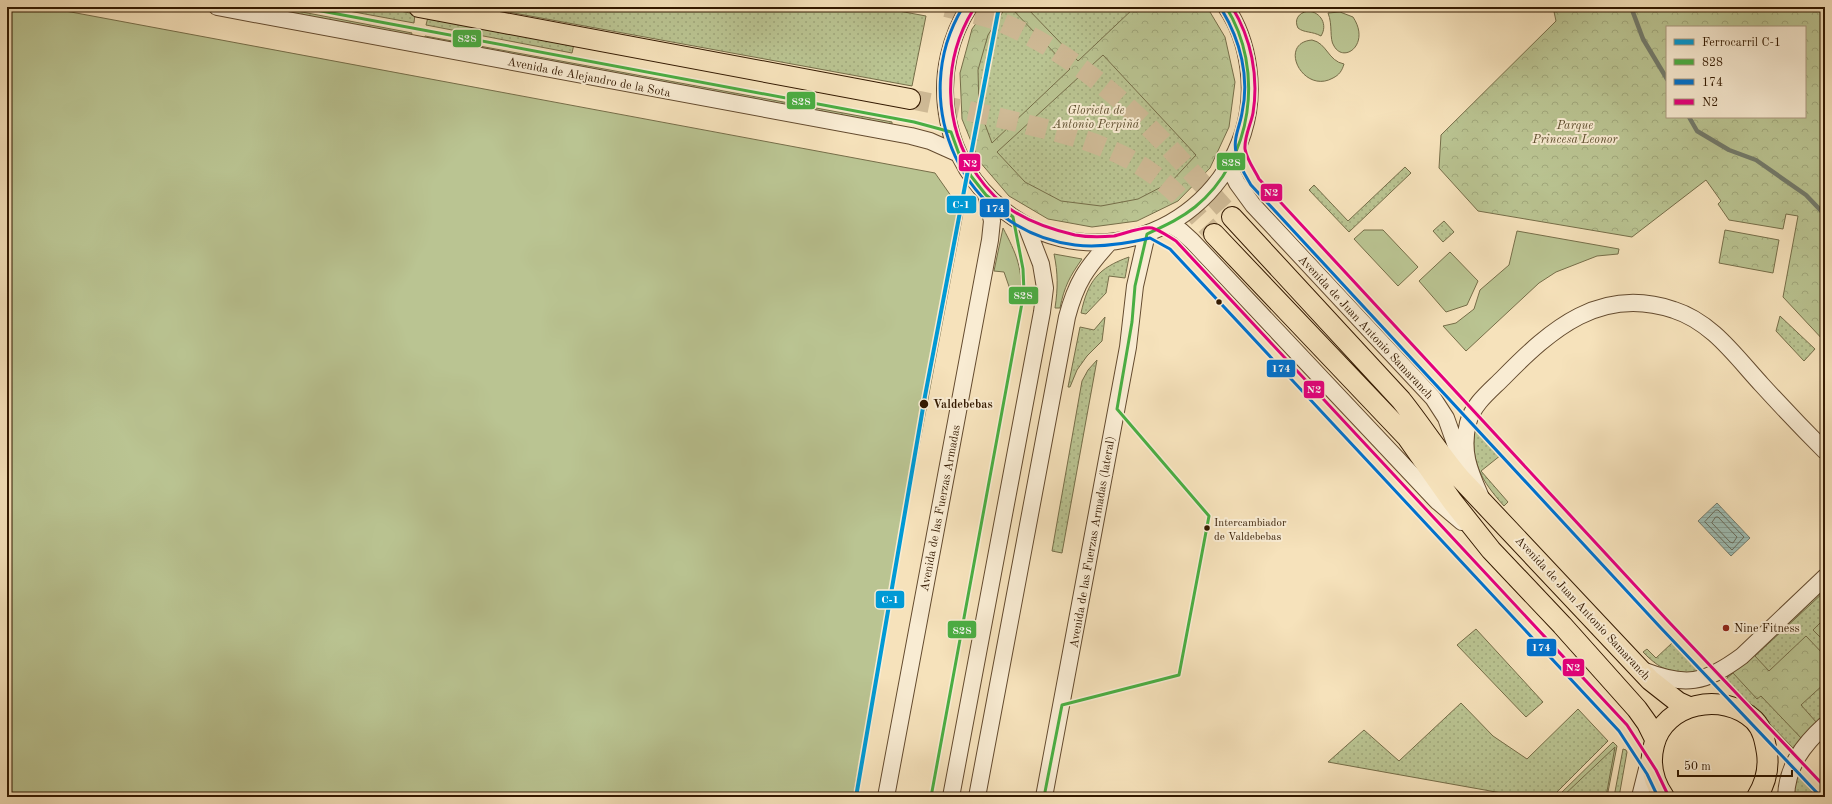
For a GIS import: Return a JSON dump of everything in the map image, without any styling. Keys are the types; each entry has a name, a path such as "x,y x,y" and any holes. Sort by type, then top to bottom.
{"main road":[{"path":"419,7 910,99"},
{"name":"Avenida de Juan Antonio Samaranch","path":"1232,217 1401,400 1414,415 1443,458 1639,669 1661,690 1678,702 1689,707"},
{"path":"1214,234 1406,437 1480,537 1637,709 1647,723 1654,745"},
{"path":"1664,797 1652,772 1654,745 1664,723 1680,711 1689,707 1701,705 1723,706 1740,711 1754,720 1763,732 1768,760 1761,794"}],"street":[{"name":"Avenida de Alejandro de la Sota","path":"217,7 911,136 930,141 959,154"},
{"path":"969,7 951,44 945,79 947,115 952,138 959,154 971,176 986,195 999,207 1026,225 1042,232 1070,240 1092,242 1110,242 1147,234 1170,224 1189,212 1204,199 1229,167 1245,127 1250,93 1249,71 1244,47 1238,29 1226,7"},
{"name":"Avenida de Juan Antonio Samaranch","path":"1229,167 1237,183 1252,205 1433,398 1446,418 1462,464 1482,500"},
{"name":"Avenida de las Fuerzas Armadas","path":"886,797 990,240 992,221 986,195"},
{"path":"1170,224 1192,241 1436,501 1480,537"},
{"path":"951,797 1042,312 1044,288 1041,264 1026,225"},
{"name":"Avenida de las Fuerzas Armadas (lateral)","path":"1044,797 1126,354 1135,286 1147,234"},
{"path":"977,797 1067,317 1074,293 1082,276 1110,242"},
{"path":"1482,500 1470,472 1465,453 1468,423 1476,405 1511,370 1564,323 1582,313 1609,305 1628,302 1655,304 1675,310 1713,331 1825,451"},
{"path":"1639,669 1671,679 1688,681 1701,679 1713,674 1727,667 1742,656 1825,577"},
{"path":"1786,797 1789,776 1800,751 1825,725"},
{"path":"1640,797 1654,745"}],"green space":[{"path":"7,7 44,7 935,173 963,213 853,797 7,797"},
{"path":"257,7 276,7 412,33 411,36"},
{"path":"327,7 380,7 415,14 414,23"},
{"path":"481,7 877,7 926,16 912,86"},
{"name":"Glorieta de Antonio Perpiñá","path":"988,7 1207,7 1225,37 1235,82 1229,127 1210,168 1178,201 1137,221 1092,227 1048,219 1009,196 979,161 962,119 960,73 972,29"},
{"path":"1006,7 1010,7 1070,69 992,143 979,108 978,70 988,35"},
{"path":"1026,7 1135,7 1078,61"},
{"name":"Parque Princesa Leonor","path":"1553,7 1825,7 1825,342 1783,297 1798,216 1786,214 1783,229 1729,220 1718,204 1721,201 1706,180 1632,237 1478,211 1439,168 1441,135 1556,21"},
{"path":"1308,11 1320,16 1324,28 1321,36 1298,28 1296,22 1299,15"},
{"path":"1340,12 1353,17 1358,27 1359,35 1358,43 1354,48 1349,52 1344,53 1338,51 1334,46 1328,13"},
{"path":"428,17 574,44 572,53 426,25"},
{"path":"425,36 892,122 892,125 424,39"},
{"path":"1312,40 1321,45 1334,59 1344,64 1340,72 1335,77 1322,81 1312,80 1304,74 1298,66 1295,58 1296,50 1302,43"},
{"path":"1103,55 1196,155 1171,182 1138,199 1101,206 1061,201 1025,182 997,152"},
{"path":"1405,167 1411,173 1349,232 1309,190 1314,185 1348,221"},
{"path":"1444,221 1454,232 1443,242 1433,231"},
{"path":"1003,228 1012,246 1020,270 1020,299 1013,298 1004,272 994,271"},
{"path":"1364,230 1383,230 1418,267 1398,286 1354,239"},
{"path":"1725,230 1779,240 1773,273 1719,263"},
{"path":"1517,231 1619,249 1618,254 1597,256 1556,272 1539,283 1466,351 1443,326 1456,323 1474,309 1480,290 1509,265"},
{"path":"1450,252 1478,281 1467,305 1446,312 1419,281"},
{"path":"1054,254 1082,259 1068,282 1063,294 1060,308 1055,308 1057,281"},
{"path":"1129,257 1125,278 1109,276 1106,293 1086,314 1081,313 1087,292 1096,277 1109,266"},
{"path":"1780,316 1815,349 1804,361 1776,331"},
{"path":"1105,317 1102,341 1087,356 1077,370 1070,387 1068,387 1080,327 1094,330"},
{"path":"1097,360 1062,553 1052,551 1082,381 1088,370"},
{"path":"1475,427 1501,455 1481,471 1508,502 1504,506 1489,488 1479,470 1474,450"},
{"path":"1825,586 1825,718 1793,748 1727,677"},
{"path":"1825,591 1825,618 1813,630 1825,642 1825,656 1806,636 1769,671 1755,656"},
{"path":"1476,629 1543,702 1526,717 1457,645"},
{"path":"1666,632 1704,673 1670,671 1657,665 1643,652 1647,649 1656,658 1672,643 1664,634"},
{"path":"1733,673 1757,699 1761,696 1802,739 1793,748 1726,679"},
{"path":"1825,683 1825,715 1817,723 1801,705"},
{"path":"1461,703 1493,736 1527,759 1578,709 1608,741 1552,797 1524,797 1328,762 1364,730 1399,761"},
{"path":"1613,742 1617,746 1607,797 1557,797"},
{"path":"1615,747 1606,797 1562,797"},
{"path":"1623,749 1627,752 1619,797 1614,797"},
{"path":"1798,776 1817,797 1794,797 1794,782"}],"water":[{"path":"1717,503 1750,538 1731,556 1698,521"}],"waterway":[{"path":"1631,7 1643,39 1666,77"},
{"path":"1690,118 1697,131 1729,150 1756,160 1806,195 1825,215"}],"tunnel":[{"path":"946,7 993,19 1029,36 1063,55 1124,103 1152,130 1232,217"},
{"path":"910,99 985,114 1045,129 1109,149 1124,156 1161,180 1177,194 1214,234"}],"rail line":[{"name":"C-1","path":"856,797 925,396 999,7"}],"transit line":[{"name":"828","path":"300,7 914,122 951,132 959,154 971,176 986,195 1013,217 1023,269 1024,292 931,797"},
{"name":"174","path":"963,7 947,44 940,82 943,120 955,156 975,189 1002,215 1036,235 1075,245 1085,246 1113,245 1150,238 1170,249 1619,731 1647,774 1658,797"},
{"name":"828","path":"1044,797 1062,705 1179,675 1209,516 1117,409 1132,322 1135,286 1147,234 1184,215 1195,207 1215,187 1230,165 1241,139 1247,113 1249,85 1246,58 1238,31 1226,7"},
{"name":"N2","path":"1232,7 1244,31 1252,58 1255,99 1245,149 1249,161 1259,179 1668,621 1825,787"},
{"name":"N2","path":"973,10 963,30 956,50 952,71 951,93 953,114 958,135 966,156 977,175 989,190 1013,211 1035,223 1059,231 1079,236 1105,237 1139,229 1152,228 1176,241 1627,725 1656,770 1668,795"},
{"name":"174","path":"1222,10 1234,34 1242,59 1245,86 1244,99 1235,147 1240,165 1251,185 1660,627 1821,797"}],"place":[{"name":"Valdebebas","path":"924,404"},
{"name":"Intercambiador de Valdebebas","path":"1207,528"},
{"name":"Nine Fitness","path":"1726,628"}]}
